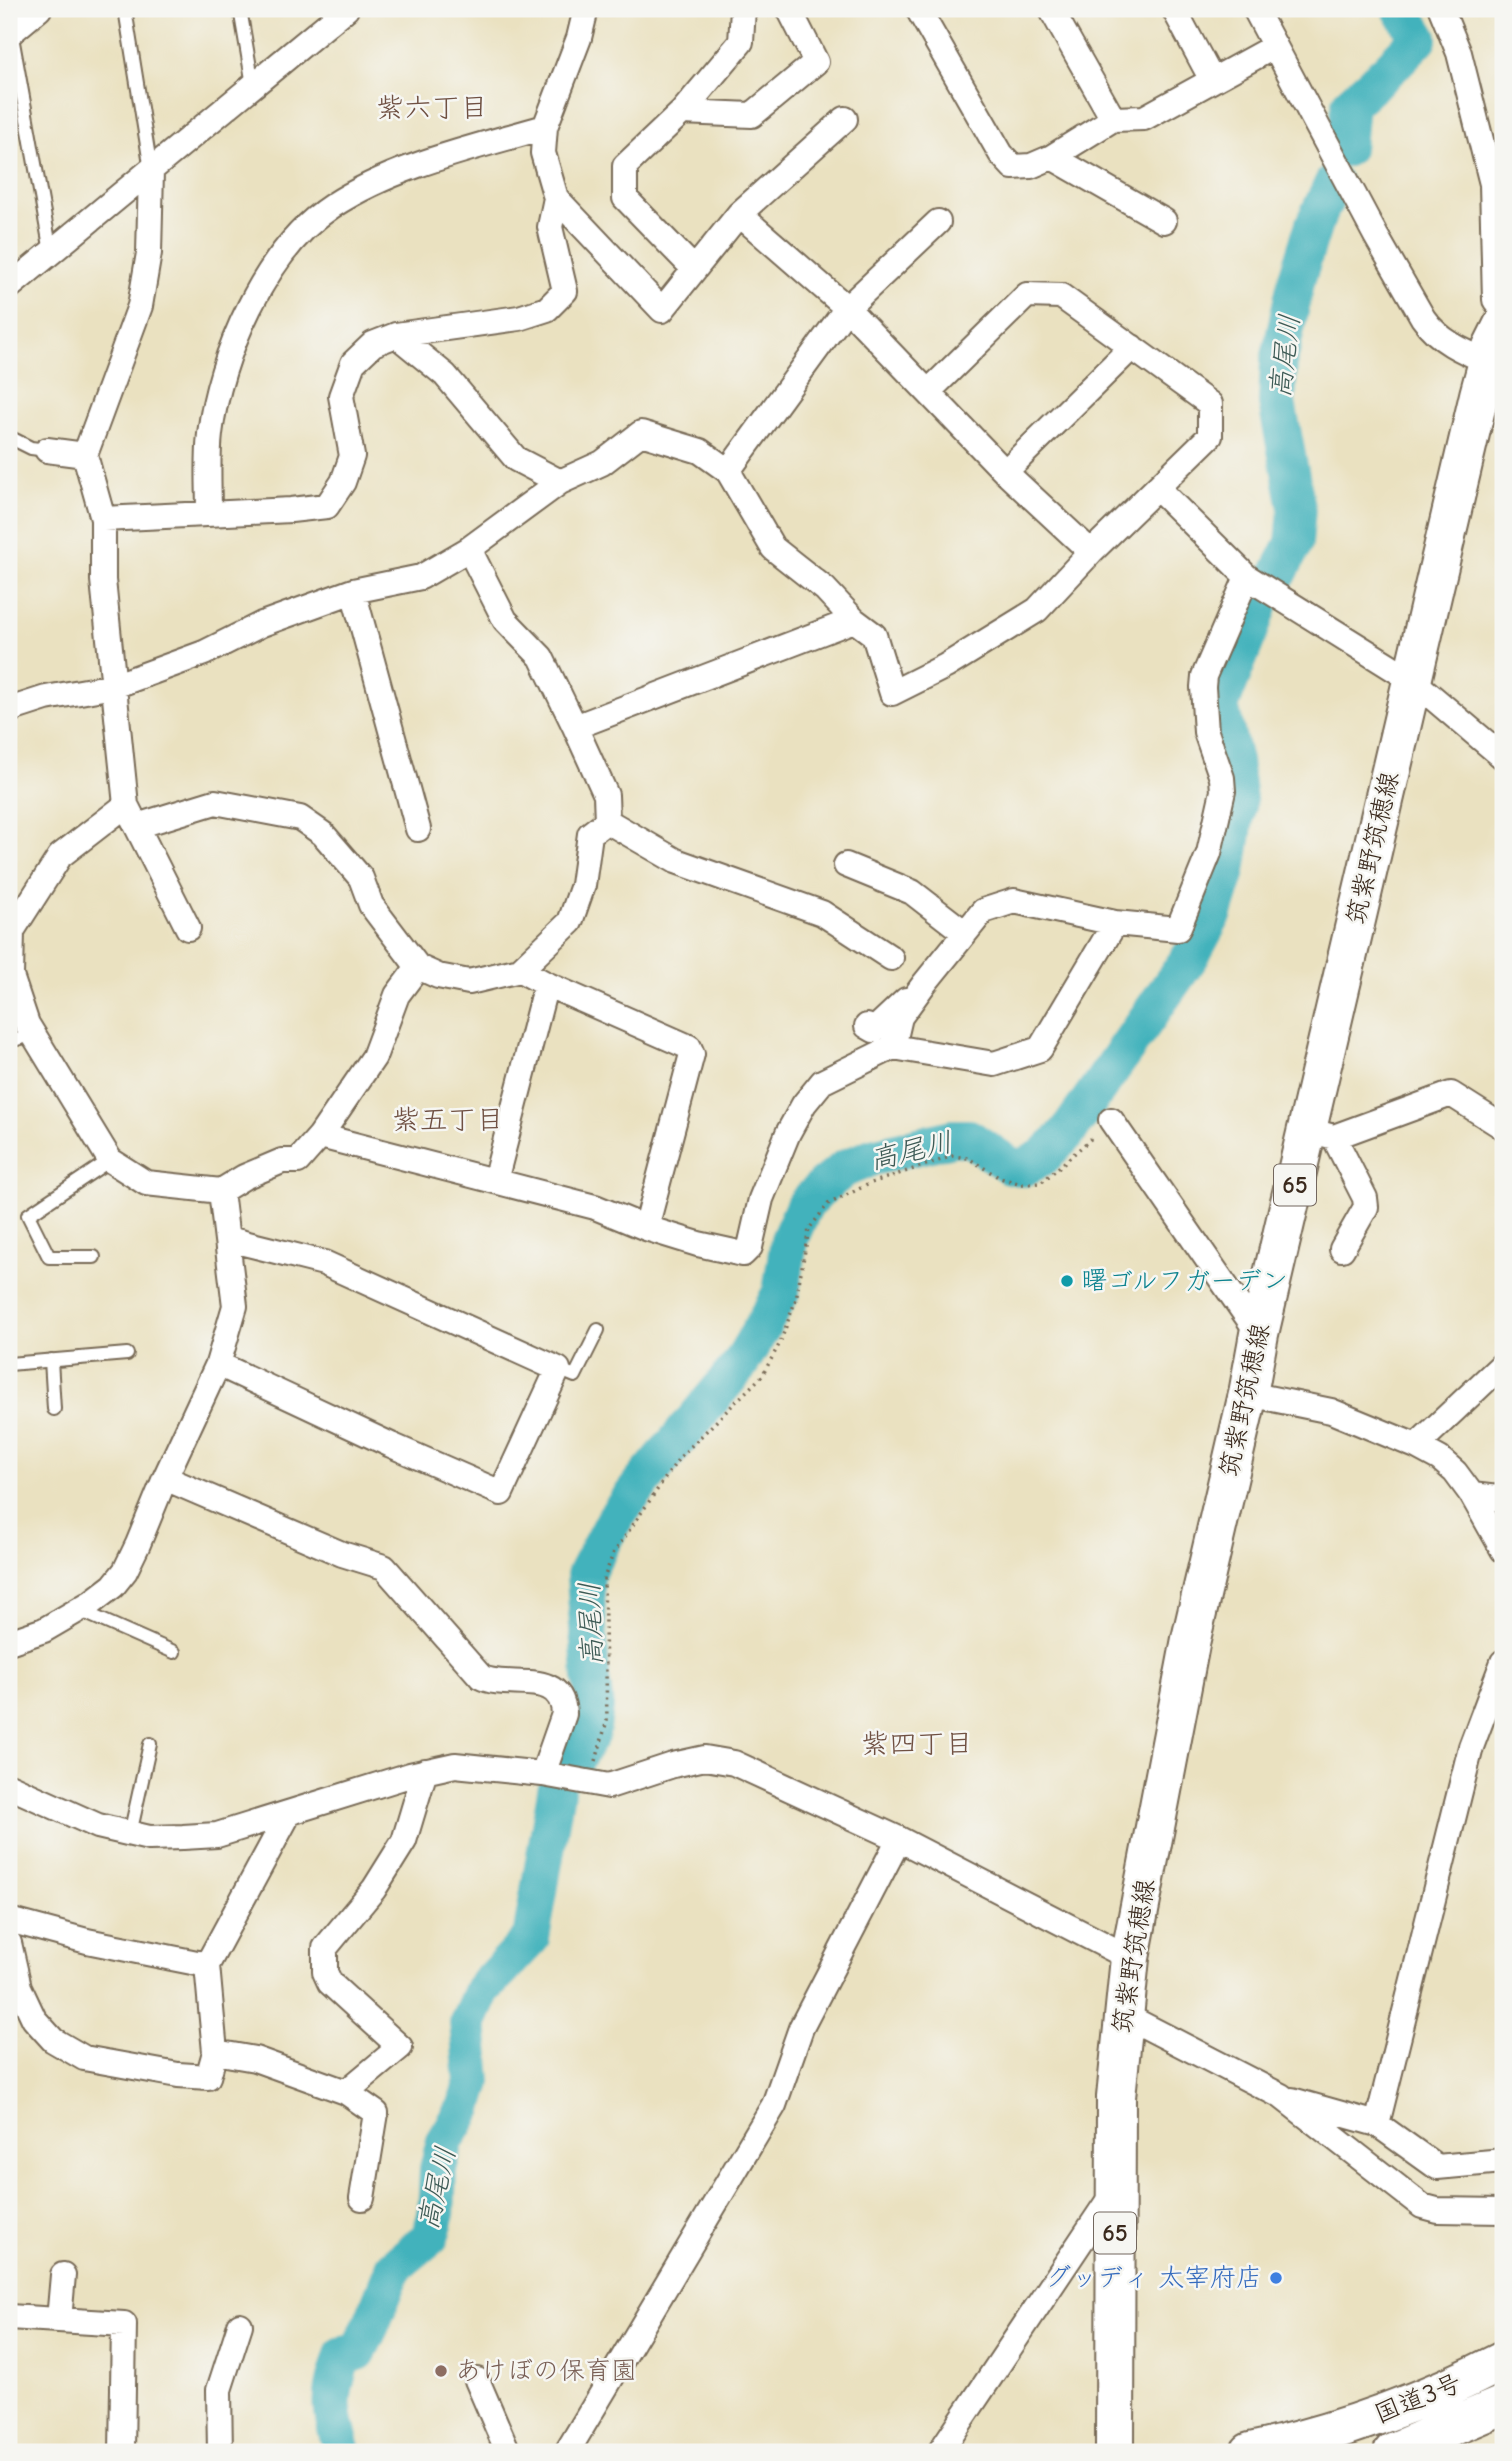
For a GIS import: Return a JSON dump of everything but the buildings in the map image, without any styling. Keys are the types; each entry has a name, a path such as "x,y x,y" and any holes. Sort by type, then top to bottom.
{"main road":[{"name":"筑紫野筑穂線","path":"1115,2452 1116,2097 1122,2014 1130,1958 1191,1640 1248,1394 1259,1334 1321,1133 1412,680 1487,361 1503,325"},
{"name":"国道3号","path":"1250,2452 1360,2423 1463,2382 1503,2361"},
{"name":"国道3号","path":"1393,2452 1503,2405"}],"street":[{"path":"10,33 39,9"},
{"path":"9,288 346,9"},
{"path":"586,9 579,38 545,127 543,153 556,198 662,310 739,214 845,119"},
{"path":"693,268 625,198 625,166 682,112 741,42 743,9"},
{"path":"682,112 752,116 816,62 789,9"},
{"path":"918,9 1001,154 1013,167 1031,166 1052,157 1113,119 1144,118 1275,46"},
{"path":"1051,9 1113,119"},
{"path":"1174,9 1212,80"},
{"path":"1255,9 1376,236 1430,328 1449,344 1487,361"},
{"path":"1441,9 1459,53 1492,184 1495,300 1503,310"},
{"path":"209,514 210,435 223,371 235,336 261,286 303,227 333,205 397,172 545,127"},
{"path":"1052,157 1164,221"},
{"path":"151,171 149,253 140,306 85,455 103,519 103,580 132,815 188,928"},
{"path":"103,519 327,506 343,482 352,456 341,396 353,363 373,344 396,335 519,318 547,309 565,291 550,228 556,198"},
{"path":"739,214 847,308 1005,471 1091,552"},
{"path":"728,471 847,308 938,222"},
{"path":"9,709 46,698 114,686 204,653 262,624 353,591 421,577 469,549 560,482 602,463 641,433 700,451 728,471 773,548 825,589 854,620 874,635 892,693 946,666 1037,610 1091,552 1210,436 1210,404 1061,296 1027,295 929,391"},
{"path":"396,335 445,375 516,459 560,482"},
{"path":"1005,471 1132,347"},
{"path":"47,450 85,455"},
{"path":"1157,488 1247,577 1412,680 1503,757"},
{"path":"469,549 505,620 541,657 606,795 607,821"},
{"path":"893,1047 900,1017 923,984 983,911 1014,901 1115,923 1178,929 1209,853 1223,791 1223,778 1206,732 1204,676 1247,577"},
{"path":"353,591 418,829"},
{"path":"575,727 854,620"},
{"path":"418,967 397,995 374,1057 320,1136 298,1161 282,1161 244,1177 221,1191 146,1182 110,1160 27,1024 11,976 12,931 60,856 132,815 215,802 300,818 323,834 361,878 371,905 418,967 439,976 469,982 520,970 569,922 583,885 590,834 607,821"},
{"path":"607,821 676,861 822,913 891,958"},
{"path":"846,865 912,892 965,933"},
{"path":"320,1136 595,1207 646,1228 743,1254 750,1247 761,1199 788,1133 804,1104 822,1082 893,1047 994,1064 1040,1049 1115,923"},
{"path":"520,970 689,1047 692,1054 646,1228"},
{"path":"495,1181 546,984"},
{"path":"867,1026 874,1030 923,984"},
{"path":"1342,1249 1366,1207 1365,1198 1321,1133 1451,1094 1503,1127"},
{"path":"1111,1120 1259,1334"},
{"path":"9,1642 44,1630 79,1611 113,1586 125,1571 218,1364 235,1306 229,1239 221,1191"},
{"path":"218,1364 501,1493 558,1368 324,1263 229,1239"},
{"path":"1416,1446 1503,1364"},
{"path":"1248,1394 1331,1411 1416,1446 1440,1459 1455,1472 1472,1495 1503,1550"},
{"path":"165,1478 342,1553 384,1567 481,1676 489,1681 536,1683 552,1689 564,1704 564,1714 543,1774"},
{"path":"1472,1495 1497,1498 1503,1495"},
{"path":"1377,2124 1471,1747 1503,1662"},
{"path":"9,1786 70,1816 98,1826 149,1838 217,1835 425,1770 455,1765 543,1774 609,1786 673,1765 705,1758 734,1763 900,1839 1130,1958"},
{"path":"346,2092 400,2047 330,1983 325,1972 325,1948 374,1889 404,1841 425,1770"},
{"path":"9,1942 14,1989 42,2030 53,2040 83,2058 178,2075 208,2077 215,2052 207,1965 289,1813"},
{"path":"567,2452 774,2105 801,2028 900,1839"},
{"path":"9,1920 87,1941 207,1965"},
{"path":"1122,2014 1281,2096 1422,2206 1437,2210 1503,2211"},
{"path":"215,2052 254,2059 346,2092 376,2113 362,2198"},
{"path":"1281,2096 1377,2124 1437,2166 1503,2161"},
{"path":"940,2452 1115,2192"},
{"path":"59,2320 63,2275"},
{"path":"9,2317 124,2324 122,2452"},
{"path":"220,2452 219,2390 240,2325"},
{"path":"477,2380 508,2452"}],"lane":[{"path":"125,9 151,171"},
{"path":"240,9 253,85"},
{"path":"10,33 51,252"},
{"path":"9,437 31,448 47,450"},
{"path":"9,1041 33,1035"},
{"path":"94,1257 49,1257 28,1215 110,1160"},
{"path":"558,1368 575,1376 598,1330"},
{"path":"9,1364 127,1354"},
{"path":"51,1360 54,1409"},
{"path":"79,1611 174,1652"},
{"path":"130,1834 150,1744"}],"path":[{"path":"590,1783 607,1720 604,1578 613,1555 679,1458 762,1376 780,1343 796,1299 809,1229 828,1204 871,1183 953,1156 968,1158 1000,1178 1022,1184 1041,1183 1111,1120"}],"waterway":[{"name":"高尾川","path":"1346,148 1350,104 1419,38 1401,9"},
{"name":"高尾川","path":"1279,573 1294,543 1297,508 1277,403 1279,361 1297,278 1314,224 1333,183"},
{"name":"高尾川","path":"569,1770 591,1733 595,1707 585,1575 613,1521 739,1366 761,1329 781,1292 789,1240 804,1206 844,1169 872,1157 952,1138 969,1138 1009,1165 1023,1168 1043,1157 1067,1133 1192,954 1214,913 1227,871 1238,800 1233,761 1220,706 1259,607"},
{"name":"高尾川","path":"343,2452 332,2404 343,2355 358,2352 394,2267 430,2237 436,2216 438,2169 445,2141 465,2108 473,2082 468,2022 482,1990 531,1938 556,1791"}],"place":[{"name":"曙ゴルフガーデン","path":"1067,1281"},
{"name":"グッディ 太宰府店","path":"1276,2278"},
{"name":"あけぼの保育園","path":"441,2371"}],"district":[{"name":"紫六丁目","path":"432,108"},
{"name":"紫五丁目","path":"448,1120"},
{"name":"紫四丁目","path":"917,1744"}]}
